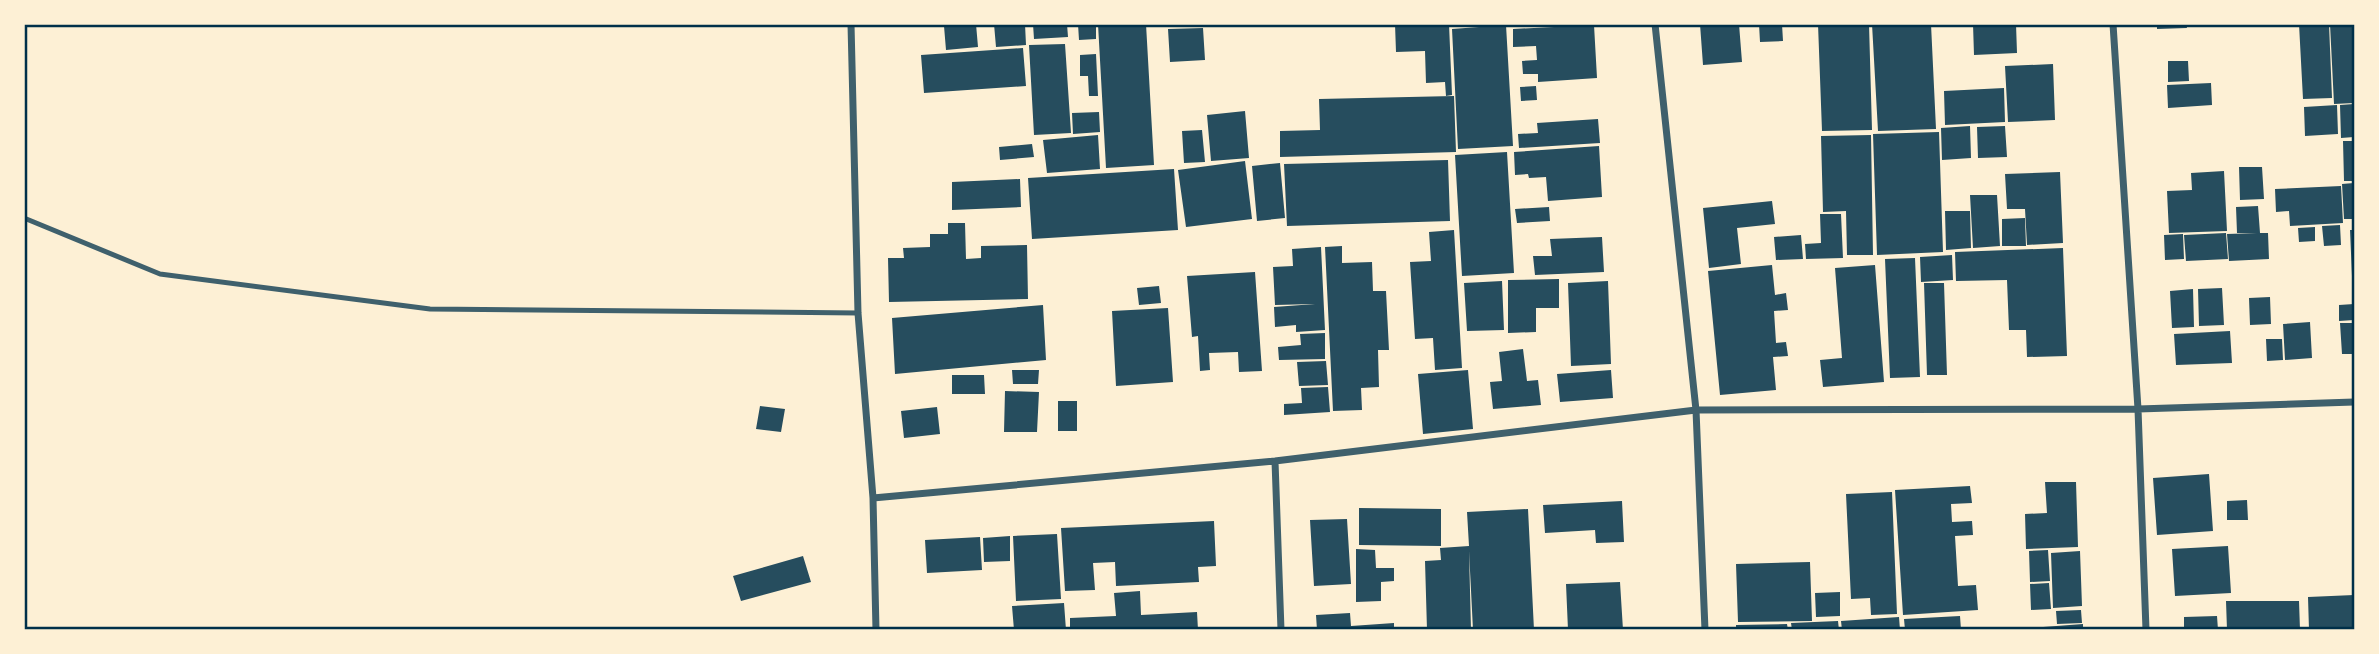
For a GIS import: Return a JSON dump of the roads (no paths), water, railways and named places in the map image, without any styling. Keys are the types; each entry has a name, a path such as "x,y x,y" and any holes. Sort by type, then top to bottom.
{"street":[{"path":"851,24 858,313 873,498 876,629"},
{"path":"1656,24 1696,410 1705,629"},
{"path":"2113,24 2138,409 2146,629"},
{"path":"873,498 1275,461 1696,410 2138,409 2354,402"},
{"path":"1275,461 1281,629"}],"lane":[{"path":"24,218 160,275 430,309 858,313"}]}
